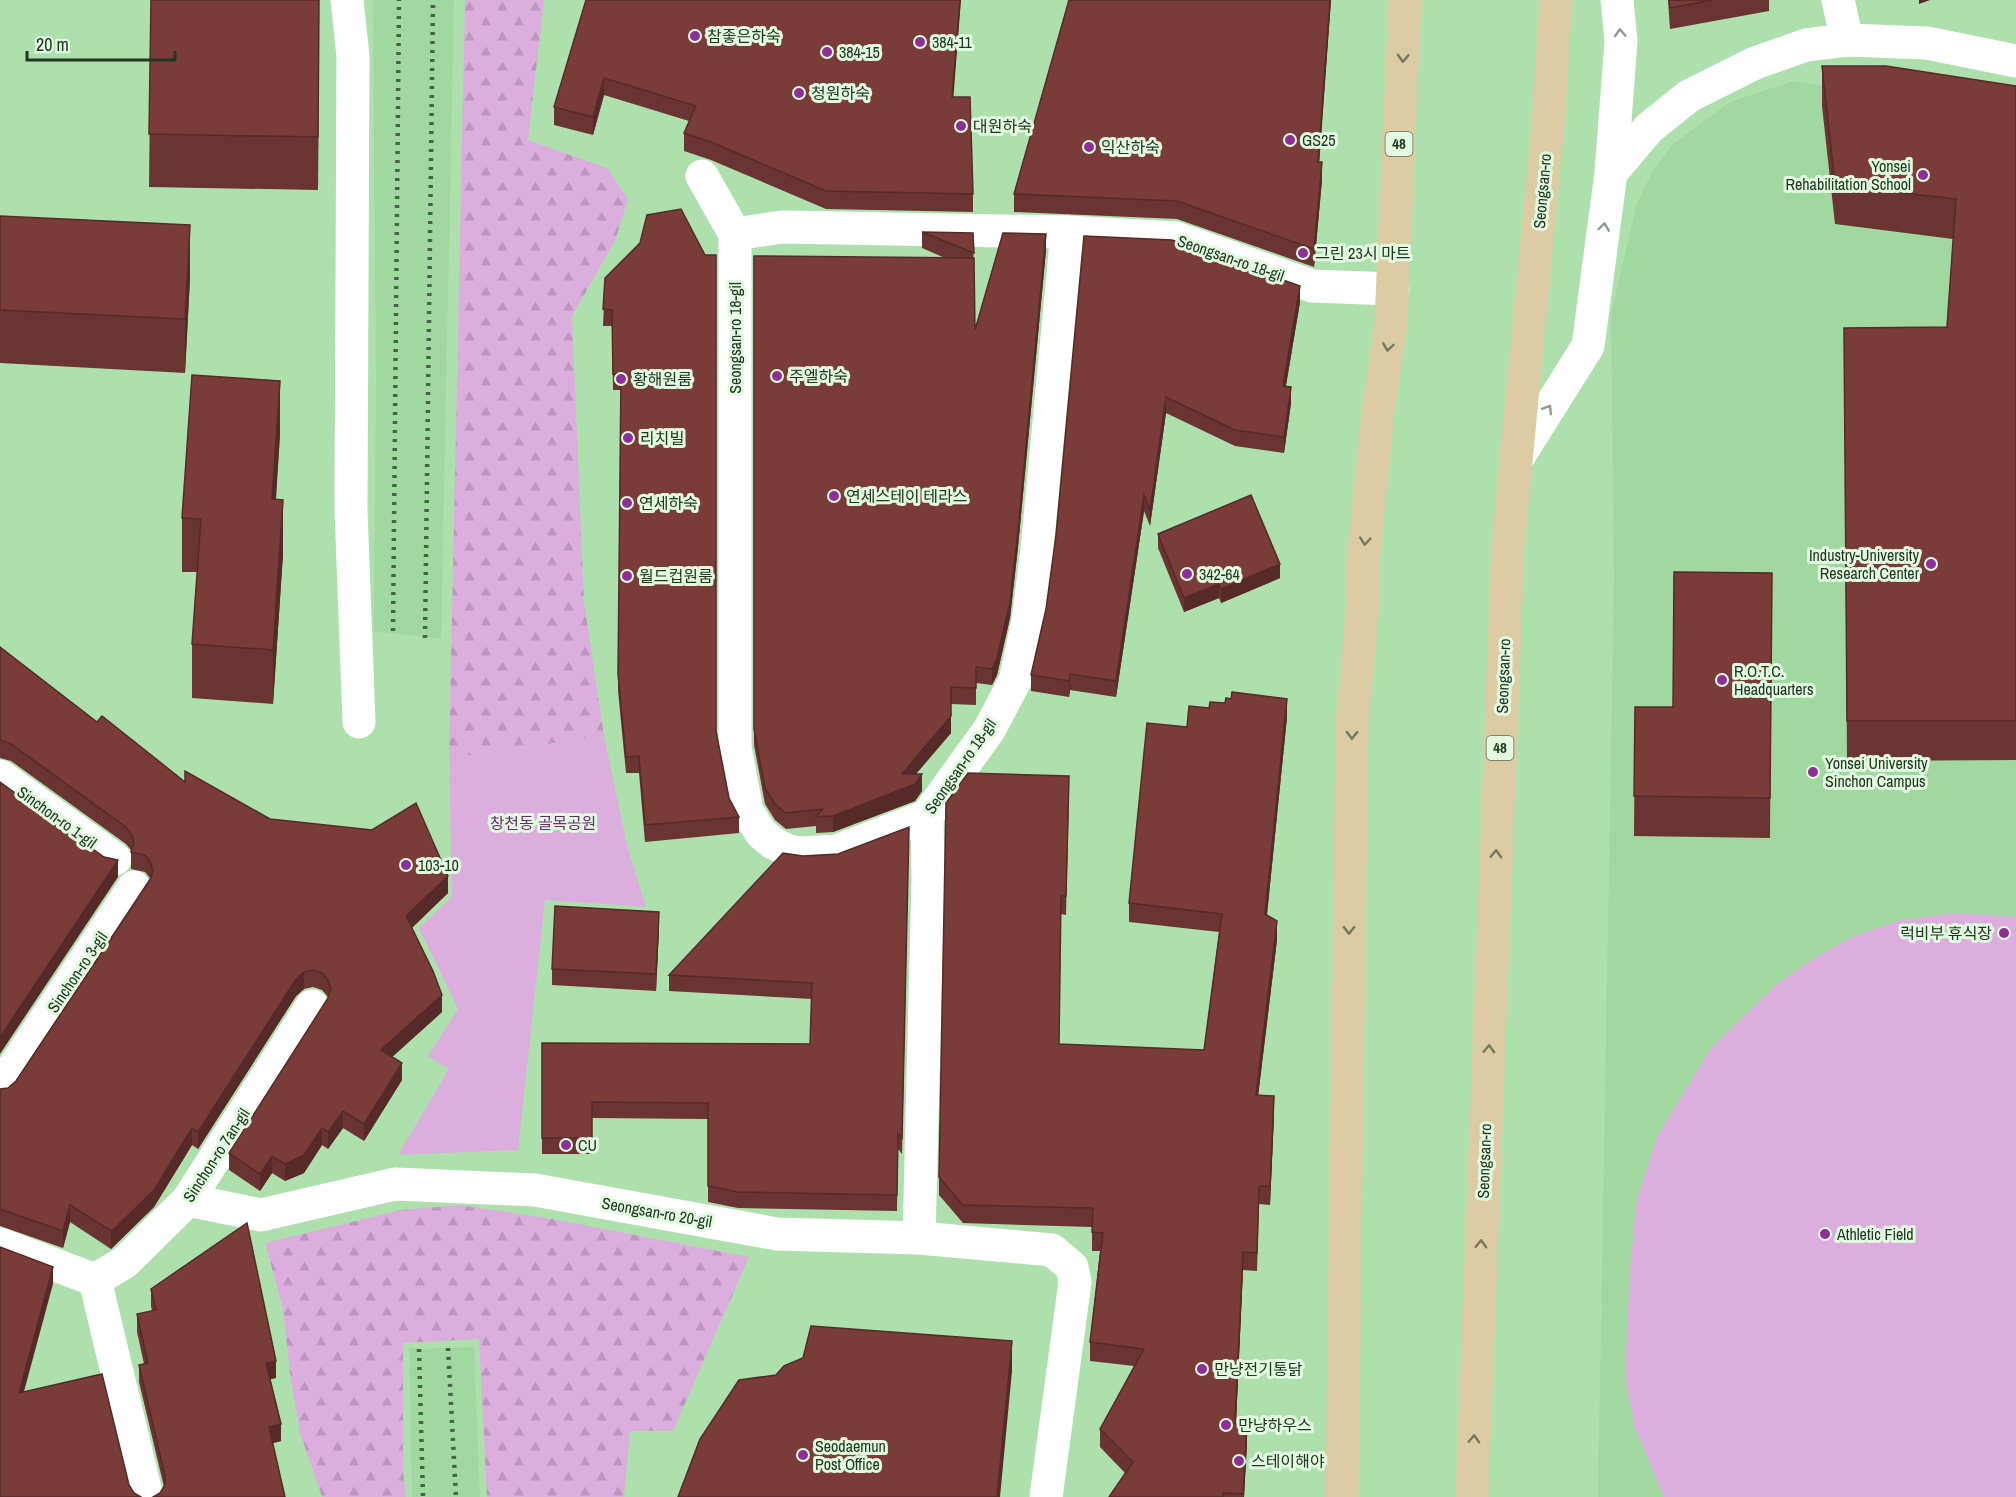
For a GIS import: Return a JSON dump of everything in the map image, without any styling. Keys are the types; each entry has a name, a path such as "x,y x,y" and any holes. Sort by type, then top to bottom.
{"main road":[{"name":"48","path":"1342,1497 1352,723 1363,606 1364,549 1394,289 1405,0"},
{"name":"Seongsan-ro","path":"1472,1497 1507,566 1548,125 1556,0"}],"street":[{"path":"346,0 353,57 351,510 359,722"},
{"path":"1517,459 1588,346 1611,173 1621,40 1617,0"},
{"path":"1838,0 1847,40"},
{"path":"1611,173 1649,128 1689,96 1755,63 1806,45 1847,40 1927,43 2016,61"},
{"name":"Seongsan-ro 18-gil","path":"702,176 735,234 735,747 747,811 761,832 773,843 788,851 802,853 837,850 927,816 989,730 1015,681 1028,621 1037,549 1067,232"},
{"name":"Seongsan-ro 18-gil","path":"735,234 782,227 1067,232 1176,238 1312,286 1394,289"},
{"name":"Sinchon-ro 1-gil","path":"0,776 114,859"},
{"path":"919,1238 928,879 927,816"},
{"name":"Sinchon-ro 3-gil","path":"0,1088 10,1050 134,887"},
{"name":"Sinchon-ro 7an-gil","path":"95,1280 125,1262 188,1200 312,1006"},
{"name":"Seongsan-ro 20-gil","path":"188,1200 261,1215 395,1184 535,1190 777,1234 919,1238 1052,1250 1072,1267 1075,1282 1046,1497"},
{"path":"0,1244 95,1280 147,1497"}],"shaded area":[{"path":"373,0 454,0 441,639 374,631 376,379"},
{"name":"Yonsei University Sinchon Campus","path":"1794,81 2016,115 2016,1497 1598,1497 1614,579 1611,314 1637,203 1652,172 1673,144 1730,102"},
{"path":"409,1347 419,1349 474,1347 480,1497 412,1497"}],"green space":[{"path":"465,0 544,0 528,140 607,168 628,199 615,241 572,316 584,602 604,736 449,758"},
{"name":"창천동 골목공원","path":"604,736 628,849 646,907 545,900 518,1150 398,1155 449,1069 428,1056 458,1009 419,928 452,897 449,758"},
{"name":"Athletic Field","path":"1955,913 2016,917 2016,1497 1664,1497 1635,1428 1625,1377 1630,1268 1637,1200 1657,1137 1711,1048 1777,984 1813,959 1852,937 1901,920"},
{"path":"460,1205 552,1219 749,1257 673,1431 630,1431 624,1497 487,1497 479,1339 403,1343 403,1471 406,1497 322,1497 300,1433 290,1374 283,1308 265,1243 401,1210"}],"building":[{"path":"151,0 319,0 318,137 149,134"},
{"path":"586,0 960,0 952,97 970,97 973,194 826,191 711,142 684,133 696,106 604,78 593,117 554,107"},
{"path":"1069,0 1330,0 1318,162 1322,162 1314,249 1177,201 1014,194"},
{"path":"1669,0 1713,0 1670,8"},
{"name":"Industry-University Research Center","path":"1822,66 1886,66 2016,86 2016,721 1847,721 1844,328 1947,327 1956,199 1835,185"},
{"path":"681,209 705,255 716,255 716,731 729,798 739,817 645,825 639,756 626,757 618,674 621,374 613,374 612,310 603,309 605,278 640,243 647,215"},
{"path":"0,216 190,225 185,319 0,310"},
{"path":"922,232 973,233 974,253"},
{"path":"1003,233 1046,234 1010,602 997,658 992,669 976,667 976,688 951,687 951,716 902,774 922,774 915,784 833,816 816,817 823,809 786,813 775,804 765,788 754,729 754,256 974,258 975,330"},
{"path":"1084,236 1172,240 1300,286 1283,386 1291,387 1284,437 1235,430 1166,397 1150,510 1144,495 1116,681 1070,674 1069,681 1031,675 1046,609 1056,535"},
{"path":"192,375 280,381 272,499 283,500 273,650 192,644 201,519 182,518"},
{"path":"1251,495 1280,564 1221,589 1219,584 1184,598 1158,534"},
{"name":"R.O.T.C. Headquarters","path":"1674,572 1772,573 1770,798 1634,796 1635,707 1673,707"},
{"path":"0,647 97,722 102,716 185,782 185,771 270,819 372,830 416,803 448,876 406,916 442,995 381,1050 402,1063 364,1124 343,1111 328,1132 322,1128 304,1155 285,1164 272,1156 260,1174 229,1153 328,998 331,989 322,973 313,970 304,972 296,979 198,1132 192,1128 154,1190 113,1230 111,1231 70,1205 63,1231 0,1209 0,1089 8,1088 16,1081 150,880 153,870 145,855 131,852 134,843 126,827 11,744 0,740"},
{"path":"1232,692 1287,699 1265,914 1277,921 1256,1095 1274,1096 1270,1186 1259,1186 1257,1253 1243,1252 1235,1424 1247,1425 1243,1494 1223,1493 1223,1497 1109,1497 1133,1462 1100,1429 1144,1349 1090,1342 1103,1233 1092,1232 1093,1208 963,1205 939,1177 946,803 968,773 1069,776 1066,896 1061,896 1059,1044 1204,1050 1222,914 1129,903 1147,723 1187,727 1189,706 1209,708 1210,702 1225,703 1226,698 1231,699"},
{"path":"0,782 104,857 118,860 0,1037"},
{"path":"909,827 902,1138 898,1133 897,1195 738,1192 708,1186 708,1103 592,1102 592,1138 542,1138 542,1043 810,1044 812,983 669,975 783,853 803,856 838,854"},
{"path":"555,906 659,912 656,974 552,969"},
{"path":"247,1223 276,1361 266,1363 281,1424 269,1427 285,1497 153,1497 160,1493 165,1485 165,1476 139,1365 148,1363 137,1314 156,1310 151,1289"},
{"path":"0,1247 53,1267 19,1393 102,1374 129,1485 134,1493 141,1497 0,1497"},
{"path":"811,1326 1012,1341 997,1497 678,1497 700,1439 739,1380 776,1375 784,1366 803,1358"}],"railway":[{"path":"393,631 399,0"},
{"path":"425,638 433,0"},
{"path":"448,1348 456,1497"},
{"path":"419,1349 423,1497"}],"place":[{"name":"참좋은하숙","path":"695,36"},
{"name":"384-11","path":"920,42"},
{"name":"384-15","path":"827,52"},
{"name":"청원하숙","path":"799,93"},
{"name":"대원하숙","path":"961,126"},
{"name":"GS25","path":"1290,140"},
{"name":"익산하숙","path":"1089,147"},
{"name":"Yonsei Rehabilitation School","path":"1923,175"},
{"name":"그린 23시 마트","path":"1303,253"},
{"name":"주엘하숙","path":"777,376"},
{"name":"황해원룸","path":"621,379"},
{"name":"리치빌","path":"628,438"},
{"name":"연세스테이 테라스","path":"834,496"},
{"name":"연세하숙","path":"627,503"},
{"name":"Industry-University Research Center","path":"1931,564"},
{"name":"342-64","path":"1187,574"},
{"name":"월드컵원룸","path":"627,576"},
{"name":"R.O.T.C. Headquarters","path":"1722,680"},
{"name":"Yonsei University Sinchon Campus","path":"1813,772"},
{"name":"103-10","path":"406,865"},
{"name":"럭비부 휴식장","path":"2004,933"},
{"name":"CU","path":"566,1145"},
{"name":"Athletic Field","path":"1825,1234"},
{"name":"만냥전기통닭","path":"1202,1369"},
{"name":"만냥하우스","path":"1226,1425"},
{"name":"Seodaemun Post Office","path":"803,1455"},
{"name":"스테이해야","path":"1239,1461"}]}
